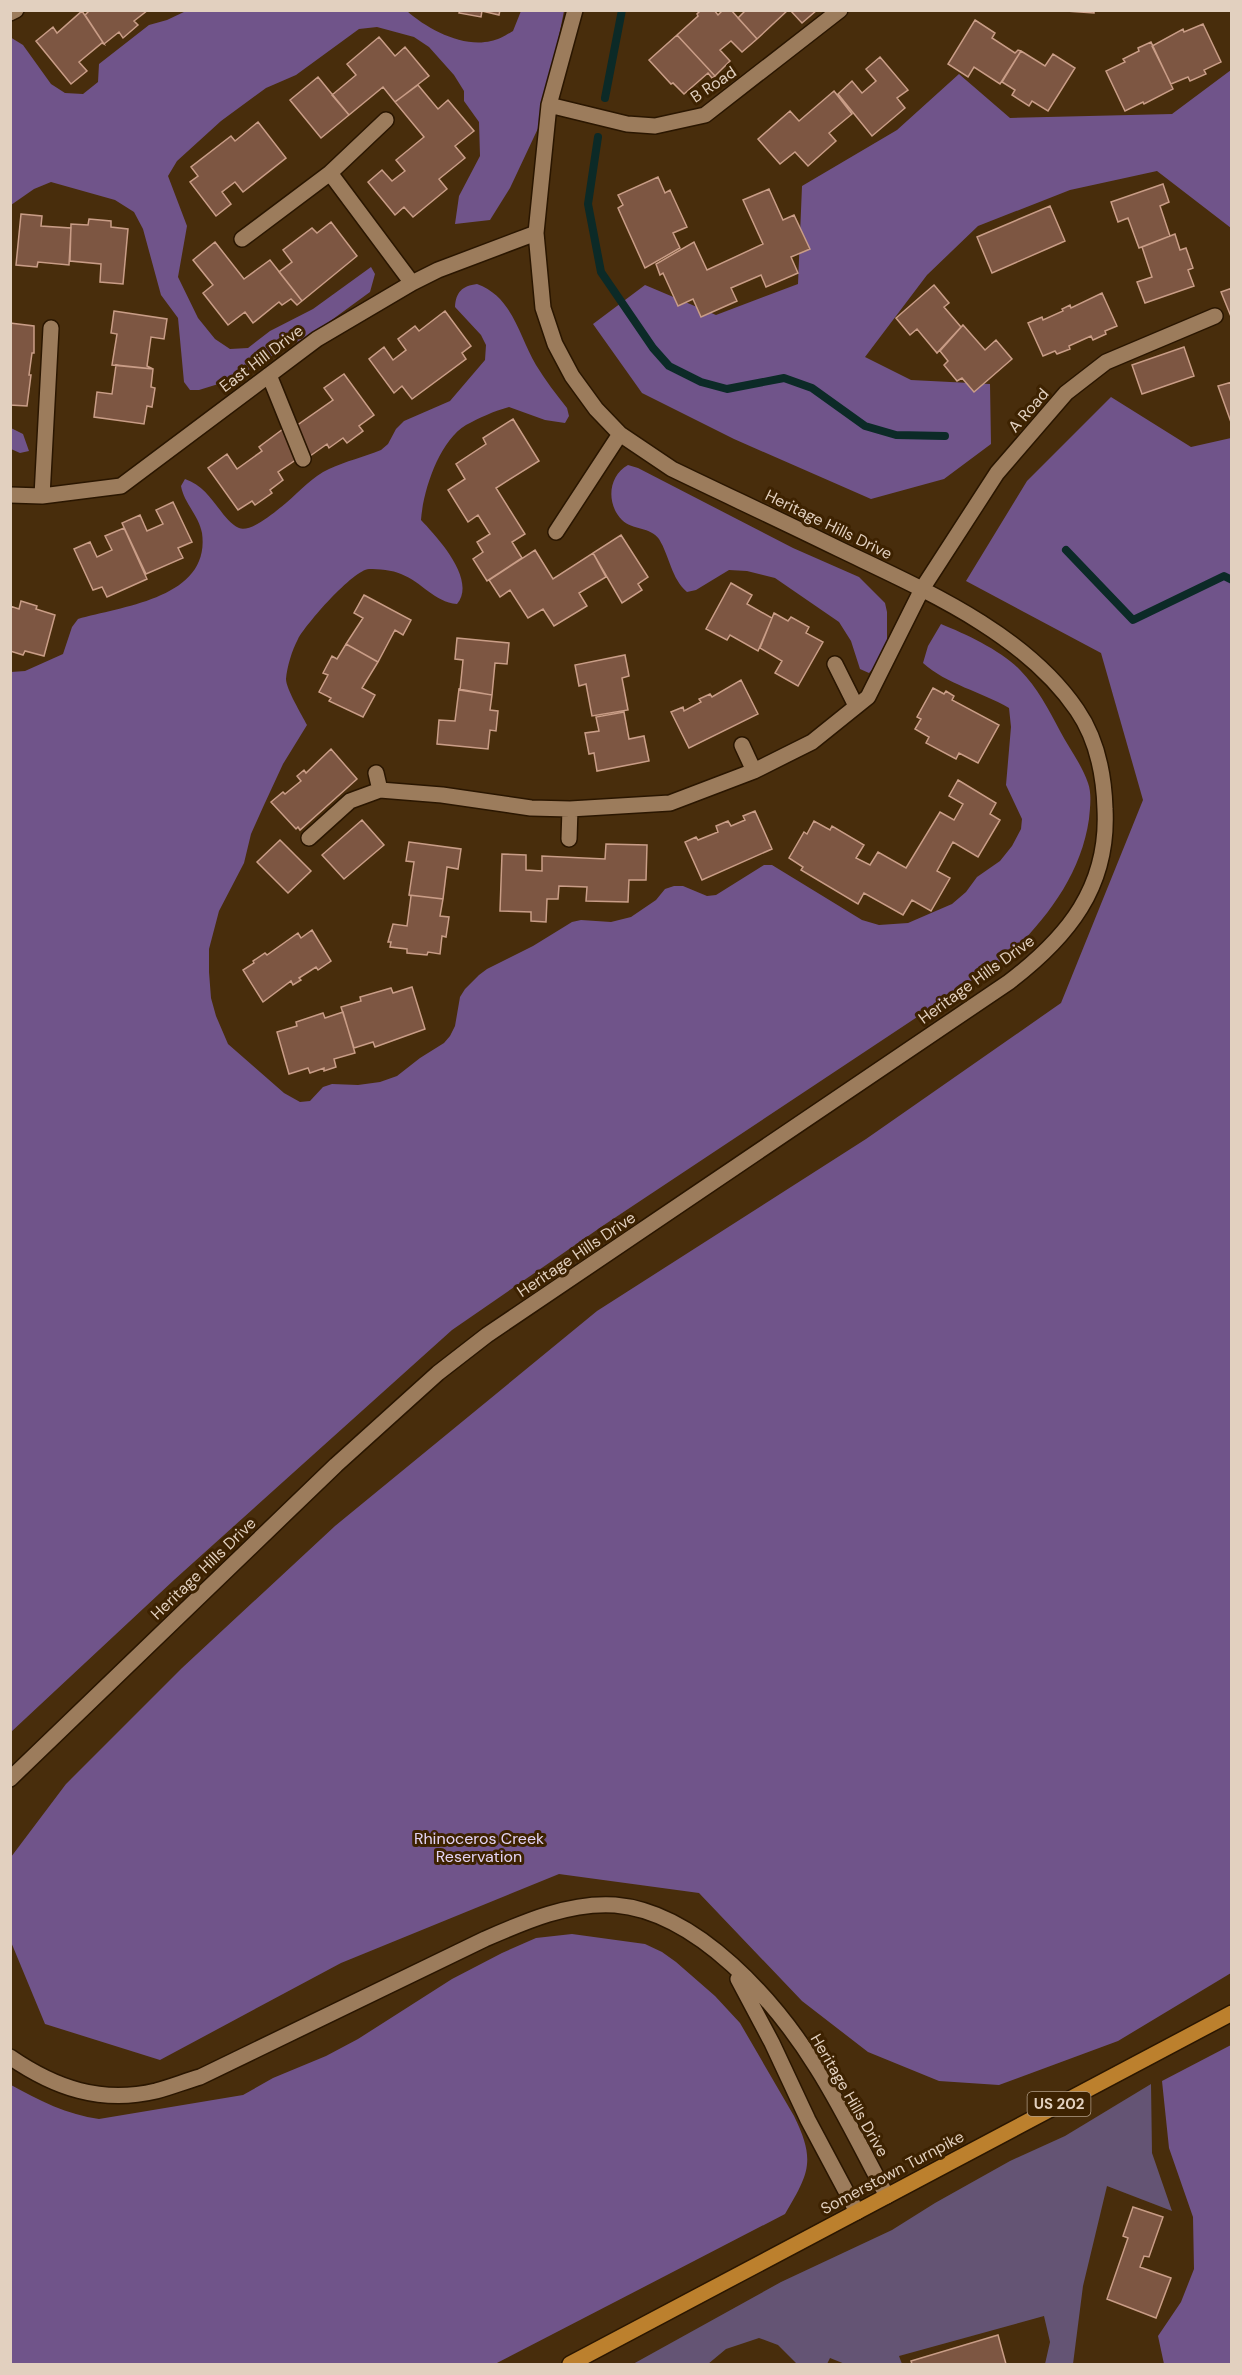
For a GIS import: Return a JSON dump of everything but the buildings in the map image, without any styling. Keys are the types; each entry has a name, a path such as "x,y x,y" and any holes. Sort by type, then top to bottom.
{"main road":[{"name":"Somerstown Turnpike","path":"570,2364 1232,2013"}],"street":[{"path":"10,13 16,10"},
{"name":"Heritage Hills Drive","path":"10,1779 336,1465 438,1372 488,1335 1009,982 1040,958 1068,928 1086,901 1100,866 1106,827 1104,784 1096,747 1078,711 1052,679 1020,650 983,625 921,589 672,469 620,434 572,376 555,344 543,308 536,233 549,105 575,10"},
{"name":"B Road","path":"549,105 627,124 655,126 705,115 840,10"},
{"path":"242,239 330,173 386,120"},
{"path":"330,173 412,283"},
{"name":"East Hill Drive","path":"10,495 42,496 121,486 317,339 412,283 536,233"},
{"name":"A Road","path":"380,790 442,795 531,808 570,809 670,803 754,771 812,742 868,697 921,589 997,473 1066,393 1106,362 1215,316"},
{"path":"42,496 51,328"},
{"path":"269,375 303,459"},
{"path":"556,532 620,434"},
{"path":"835,664 856,706"},
{"path":"742,745 754,771"},
{"path":"309,838 350,801 380,790 376,772"},
{"path":"569,839 570,809"},
{"name":"Heritage Hills Drive","path":"10,2057 36,2074 73,2090 115,2095 155,2091 200,2077 532,1918 575,1908 616,1905 658,1915 694,1933 729,1963 768,2003 817,2068 887,2196"},
{"name":"Heritage Hills Drive","path":"729,1963 857,2212"}],"shaded area":[{"path":"1151,2084 1152,2153 1172,2211 1107,2186 1083,2286 1073,2364 1045,2364 1050,2342 1044,2316 899,2356 902,2364 845,2364 830,2358 827,2364 797,2364 778,2345 759,2338 726,2349 708,2364 633,2364 781,2282 892,2230 1010,2161 1065,2136"}],"green space":[{"path":"186,11 407,11 446,35 469,42 480,42 496,40 513,31 521,11 564,11 550,81 549,105 510,188 490,220 455,224 459,196 480,156 479,122 464,101 464,91 454,75 429,47 414,37 377,27 359,29 296,75 266,88 221,121 177,161 168,176 187,226 178,277 198,318 215,339 230,349 248,348 270,331 313,309 371,267 375,274 370,292 318,330 228,381 199,390 190,390 184,382 178,318 161,295 143,229 134,212 115,200 51,182 34,189 11,205 10,37 23,45 51,84 65,93 83,94 98,82 99,64 149,25"},
{"path":"1231,70 1231,228 1157,171 1070,190 978,226 927,275 865,357 911,380 990,384 991,444 944,479 871,499 734,439 642,393 593,324 645,285 716,315 798,284 802,186 897,130 959,74 1010,118 1172,114"},
{"path":"477,284 499,298 514,318 536,365 567,408 569,416 565,423 545,420 509,407 466,425 456,432 440,454 429,481 421,520 437,537 459,572 462,594 457,604 442,600 398,573 369,569 352,578 310,622 298,639 287,669 286,679 291,695 307,725 283,764 251,834 244,863 219,911 209,949 211,998 228,1044 284,1093 300,1102 310,1101 323,1087 332,1084 358,1085 380,1082 397,1076 444,1043 455,1026 460,997 465,989 487,969 533,946 572,922 581,920 611,922 631,917 656,900 665,889 674,886 683,886 707,896 716,895 764,865 772,865 862,920 879,925 908,923 952,904 966,892 977,877 1000,861 1012,846 1021,829 1022,819 1006,785 1011,727 1009,708 942,677 923,663 928,646 941,624 1004,656 1020,670 1037,691 1079,763 1088,783 1090,806 1085,839 1070,878 1060,895 1035,928 1006,958 604,1225 452,1330 174,1580 11,1732 11,672 25,671 63,654 72,627 78,619 160,596 179,585 193,572 201,555 202,533 181,486 185,479 202,489 232,524 244,529 270,516 323,472 381,450 404,421 450,401 485,360 486,345 481,335 455,307 461,291 467,286"},
{"name":"Rhinoceros Creek Reservation","path":"1111,397 1191,447 1231,438 1231,1973 1118,2041 999,2085 939,2081 868,2052 802,2001 699,1893 559,1874 341,1963 160,2060 45,2024 11,1942 11,1857 66,1784 182,1668 335,1526 597,1311 866,1139 1061,1003 1143,800 1101,653 966,581 1027,481"},
{"path":"11,428 23,434 29,451 20,453 11,449"},
{"path":"628,465 638,468 793,548 859,577 885,603 887,643 881,660 869,673 860,669 851,641 839,622 775,578 747,571 729,570 696,590 687,592 677,580 656,535 626,523 613,506 613,483 621,470"},
{"path":"572,1934 645,1944 662,1952 715,1996 740,2023 794,2116 805,2145 807,2166 804,2177 785,2214 495,2364 11,2364 11,2085 65,2110 99,2119 243,2095 273,2078 326,2056 358,2039 452,1979 502,1953 536,1938"},
{"path":"1231,2045 1231,2364 1164,2364 1158,2336 1181,2302 1194,2269 1193,2217 1169,2148 1162,2081"}],"waterway":[{"path":"605,98 622,10"},
{"path":"598,137 588,204 601,272 653,348 669,366 701,382 727,389 784,378 812,388 865,426 896,435 945,436"},
{"path":"1066,550 1133,620 1224,576 1232,580"}]}
